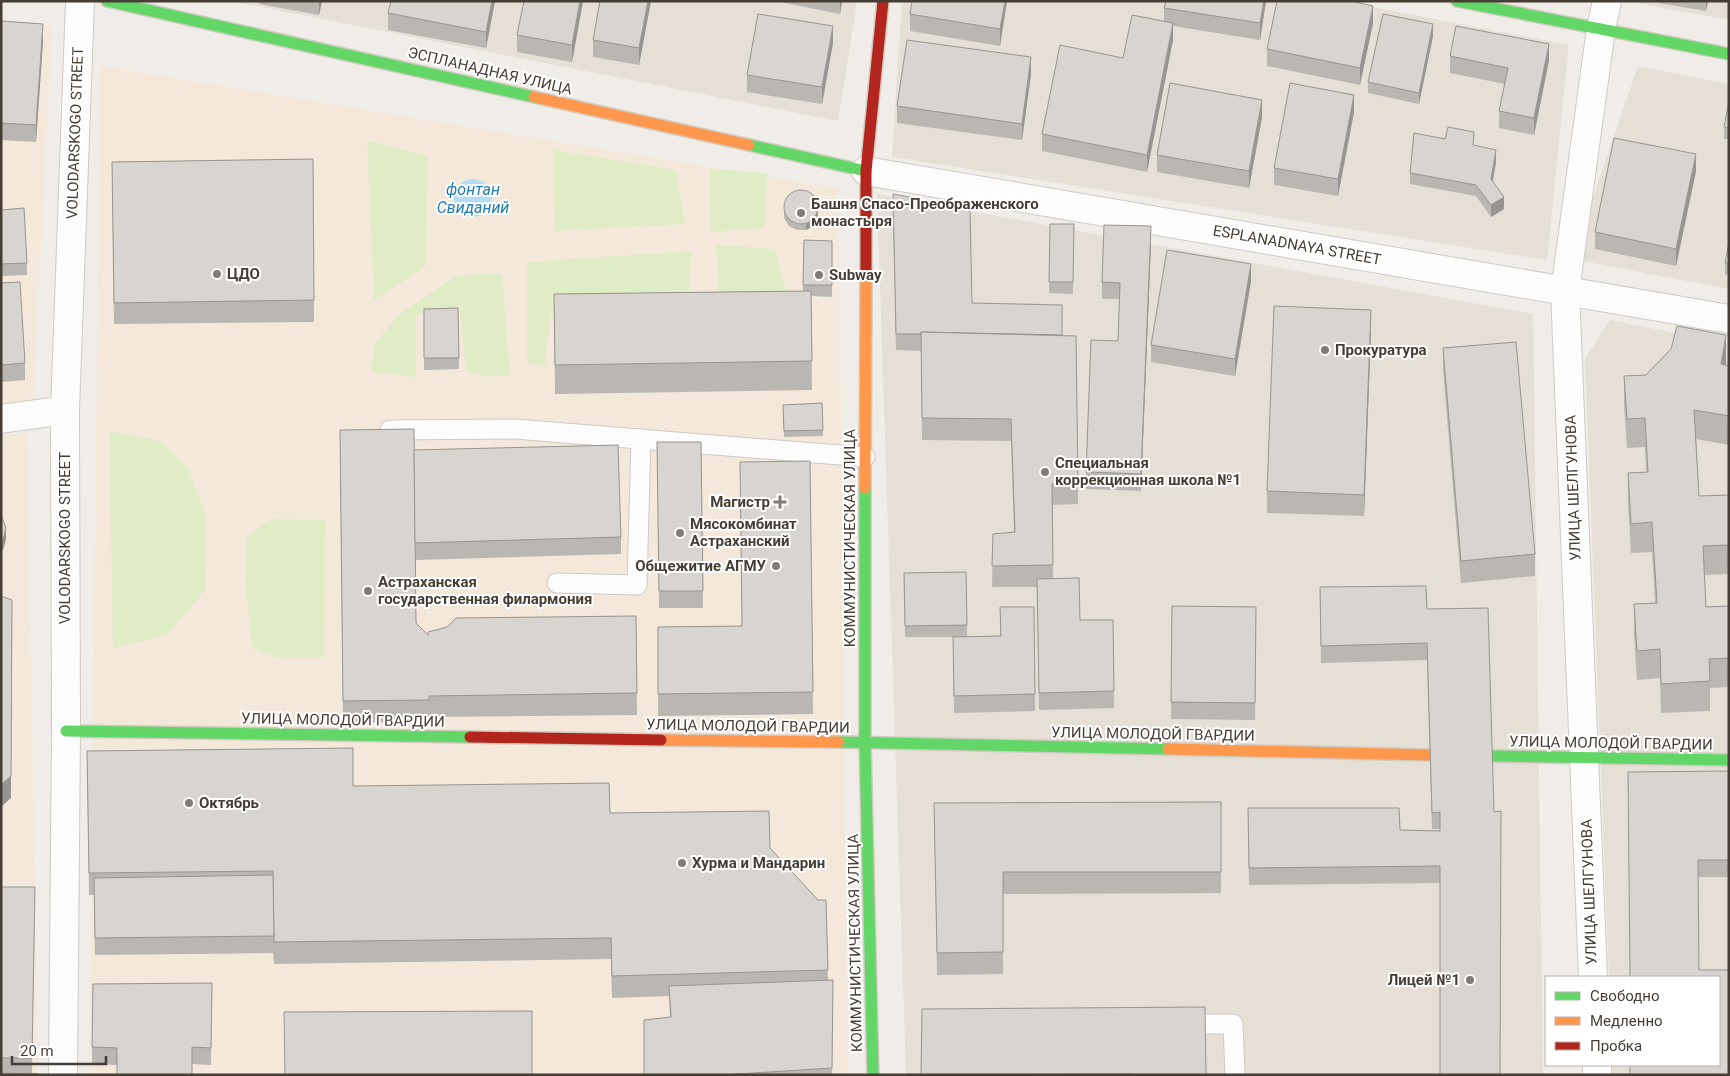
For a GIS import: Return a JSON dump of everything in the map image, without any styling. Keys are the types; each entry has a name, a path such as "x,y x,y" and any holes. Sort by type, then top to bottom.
{"street":[{"name":"VOLODARSKOGO STREET","path":"63,1075 66,731 65,410 80,1"},
{"name":"ЭСПЛАНАДНАЯ УЛИЦА","path":"107,1 866,171"},
{"name":"КОММУНИСТИЧЕСКАЯ УЛИЦА","path":"873,1075 865,743 866,171 883,1"},
{"path":"1456,1 1729,54"},
{"name":"УЛИЦА ШЕЛГУНОВА","path":"1593,976 1565,291 1606,1"},
{"name":"ESPLANADNAYA STREET","path":"866,171 1729,319"},
{"path":"1,419 65,410"},
{"name":"УЛИЦА МОЛОДОЙ ГВАРДИИ","path":"66,731 865,743 1430,755"},
{"name":"УЛИЦА МОЛОДОЙ ГВАРДИИ","path":"1492,756 1729,760"}],"lane":[{"path":"373,430 515,429 865,456"},
{"path":"557,583 638,585 641,439"},
{"path":"1164,1024 1234,1024 1235,1075"}],"shaded area":[{"path":"231,1 857,1 838,121"},
{"path":"902,1 1341,1 1569,45 1547,260 892,157"},
{"path":"1729,1 1729,20 1631,2"},
{"path":"1,19 52,27 33,404 1,407"},
{"path":"100,66 838,188 848,1075 89,1075"},
{"path":"1638,66 1729,84 1729,289 1572,259"},
{"path":"877,194 1533,314 1543,1075 906,1075"},
{"path":"1610,320 1729,344 1729,1075 1613,1075 1612,1066 1720,1066 1720,976 1609,976 1585,359"},
{"path":"27,432 38,1075 1,1075 1,436"}],"green space":[{"path":"367,140 428,156 426,266 374,300"},
{"path":"554,150 676,170 685,224 555,231"},
{"path":"709,169 767,173 765,228 711,232"},
{"path":"716,245 775,249 790,306 719,304"},
{"path":"691,251 688,314 551,314 545,365 527,364 527,262"},
{"path":"479,273 502,274 510,375 487,376 466,372 460,309 416,315 416,377 371,372 374,344 401,313 455,277"},
{"path":"109,431 160,441 188,468 206,516 205,590 167,635 113,648"},
{"path":"270,519 325,520 324,657 273,657 253,649 245,584 247,537"}],"water":[{"name":"фонтан Свиданий","path":"473,179 486,185 492,198 486,211 473,217 460,211 454,198 460,185"}],"building":[{"path":"391,1 492,1 486,32 388,13"},
{"path":"524,1 580,1 572,45 517,35"},
{"path":"600,1 648,1 639,48 593,40"},
{"path":"912,1 1005,1 1000,29 910,14"},
{"path":"1166,1 1264,1 1260,23 1164,8"},
{"path":"1277,1 1351,1 1373,6 1360,68 1267,49"},
{"path":"758,14 833,26 822,87 747,75"},
{"path":"1383,14 1433,24 1419,93 1368,82"},
{"path":"1132,15 1173,23 1147,155 1042,134 1060,45 1123,58"},
{"path":"1,21 43,24 36,125 1,123"},
{"path":"1456,26 1549,44 1534,118 1499,111 1508,68 1450,56"},
{"path":"907,40 1031,57 1022,124 897,106"},
{"path":"1170,83 1262,100 1249,171 1157,155"},
{"path":"1290,83 1354,95 1338,179 1274,168"},
{"path":"1729,101 1729,128 1724,127"},
{"path":"1448,127 1474,132 1473,145 1496,150 1491,179 1504,197 1491,205 1476,185 1410,173 1414,133 1445,139"},
{"path":"1614,138 1696,154 1676,249 1595,232"},
{"path":"313,159 314,300 114,303 112,162"},
{"name":"Башня Спасо-Преображенского монастыря","path":"801,190 808,191 813,195 817,200 817,214 813,219 808,223 801,224 794,223 789,219 785,214 784,207 785,200 789,195 794,191"},
{"path":"893,194 970,208 972,303 1062,305 1062,335 921,332 921,334 896,334"},
{"path":"24,208 27,263 1,264 1,210"},
{"path":"1050,224 1074,224 1073,282 1049,282"},
{"path":"1104,225 1151,226 1141,474 1086,472 1091,340 1118,341 1120,283 1102,282"},
{"path":"804,240 832,241 832,285 803,285"},
{"path":"1729,242 1729,263 1725,263"},
{"path":"1167,250 1251,264 1235,359 1151,345"},
{"path":"20,282 25,363 1,365 1,283"},
{"path":"811,291 812,361 555,365 554,294"},
{"path":"1274,306 1371,310 1364,495 1267,491"},
{"path":"458,308 459,358 424,358 424,309"},
{"path":"1677,326 1726,335 1721,364 1729,366 1729,416 1694,410 1699,496 1729,495 1729,545 1703,546 1706,607 1729,606 1729,658 1709,659 1710,681 1661,684 1660,649 1637,651 1634,604 1657,603 1652,522 1631,524 1628,473 1648,472 1645,418 1627,419 1624,376 1646,375 1671,349"},
{"name":"Специальная коррекционная школа №1","path":"921,332 1076,336 1078,483 1052,484 1053,565 992,566 993,534 1015,532 1011,419 922,418"},
{"path":"1516,342 1535,554 1461,561 1443,348"},
{"path":"822,403 823,430 784,431 783,405"},
{"path":"414,429 416,623 428,635 428,632 447,627 456,618 636,616 637,693 429,696 429,700 343,701 340,430"},
{"name":"Мясокомбинат Астраханский","path":"657,442 701,442 703,591 659,591"},
{"path":"618,445 621,537 415,543 414,450"},
{"name":"Общежитие АГМУ","path":"810,461 813,692 658,694 658,627 742,626 740,462"},
{"path":"1,515 6,528 1,540"},
{"path":"966,572 967,625 905,626 904,573"},
{"path":"1079,578 1080,620 1113,620 1114,691 1039,693 1037,579"},
{"path":"1426,586 1427,609 1488,608 1494,812 1501,811 1500,1075 1440,1075 1440,866 1249,868 1248,808 1399,808 1400,830 1440,831 1440,812 1432,813 1427,643 1321,646 1320,587"},
{"path":"1,596 12,600 11,776 1,785"},
{"path":"1172,606 1256,607 1255,703 1171,702"},
{"path":"1000,607 1034,607 1035,694 954,696 953,637 1001,636"},
{"path":"353,748 353,786 609,783 610,813 769,811 770,848 818,900 826,900 828,970 612,976 611,938 274,942 273,871 89,873 87,751"},
{"path":"1729,771 1729,860 1698,860 1699,970 1729,970 1729,1075 1630,1075 1630,1066 1720,1066 1720,976 1630,976 1628,772"},
{"path":"1221,802 1221,872 1003,872 1003,952 937,953 934,803"},
{"path":"273,875 274,936 95,938 94,878"},
{"path":"1,887 35,887 32,1058 1,1058"},
{"path":"833,980 832,1068 722,1075 644,1075 644,1020 671,1017 669,986"},
{"path":"212,983 211,1048 192,1047 192,1075 117,1075 117,1048 92,1047 93,984"},
{"path":"1205,1007 1206,1075 921,1075 922,1009"},
{"path":"532,1011 532,1075 285,1075 284,1012"},
{"path":"1,1073 38,1074 1,1075"}],"traffic: fast":[{"path":"107,1 534,97"},
{"path":"1457,1 1729,54"},
{"path":"749,145 866,171"},
{"path":"865,488 865,743 873,1075"},
{"path":"66,731 470,737"},
{"path":"839,742 1168,749"},
{"path":"1492,756 1729,760"}],"traffic: slow":[{"path":"534,97 749,145"},
{"path":"865,488 866,276"},
{"path":"661,740 839,742"},
{"path":"1168,749 1429,755"}],"traffic: jam":[{"path":"866,276 866,171 883,1"},
{"path":"470,737 661,740"}],"place":[{"name":"Башня Спасо-Преображенского монастыря","path":"801,213"},
{"name":"ЦДО","path":"217,274"},
{"name":"Subway","path":"819,275"},
{"name":"Прокуратура","path":"1325,350"},
{"name":"Специальная коррекционная школа №1","path":"1045,472"},
{"name":"Магистр","path":"780,502"},
{"name":"Мясокомбинат Астраханский","path":"680,533"},
{"name":"Общежитие АГМУ","path":"776,566"},
{"name":"Астраханская государственная филармония","path":"368,591"},
{"name":"Октябрь","path":"189,803"},
{"name":"Хурма и Мандарин","path":"682,863"},
{"name":"Лицей №1","path":"1470,980"}]}
